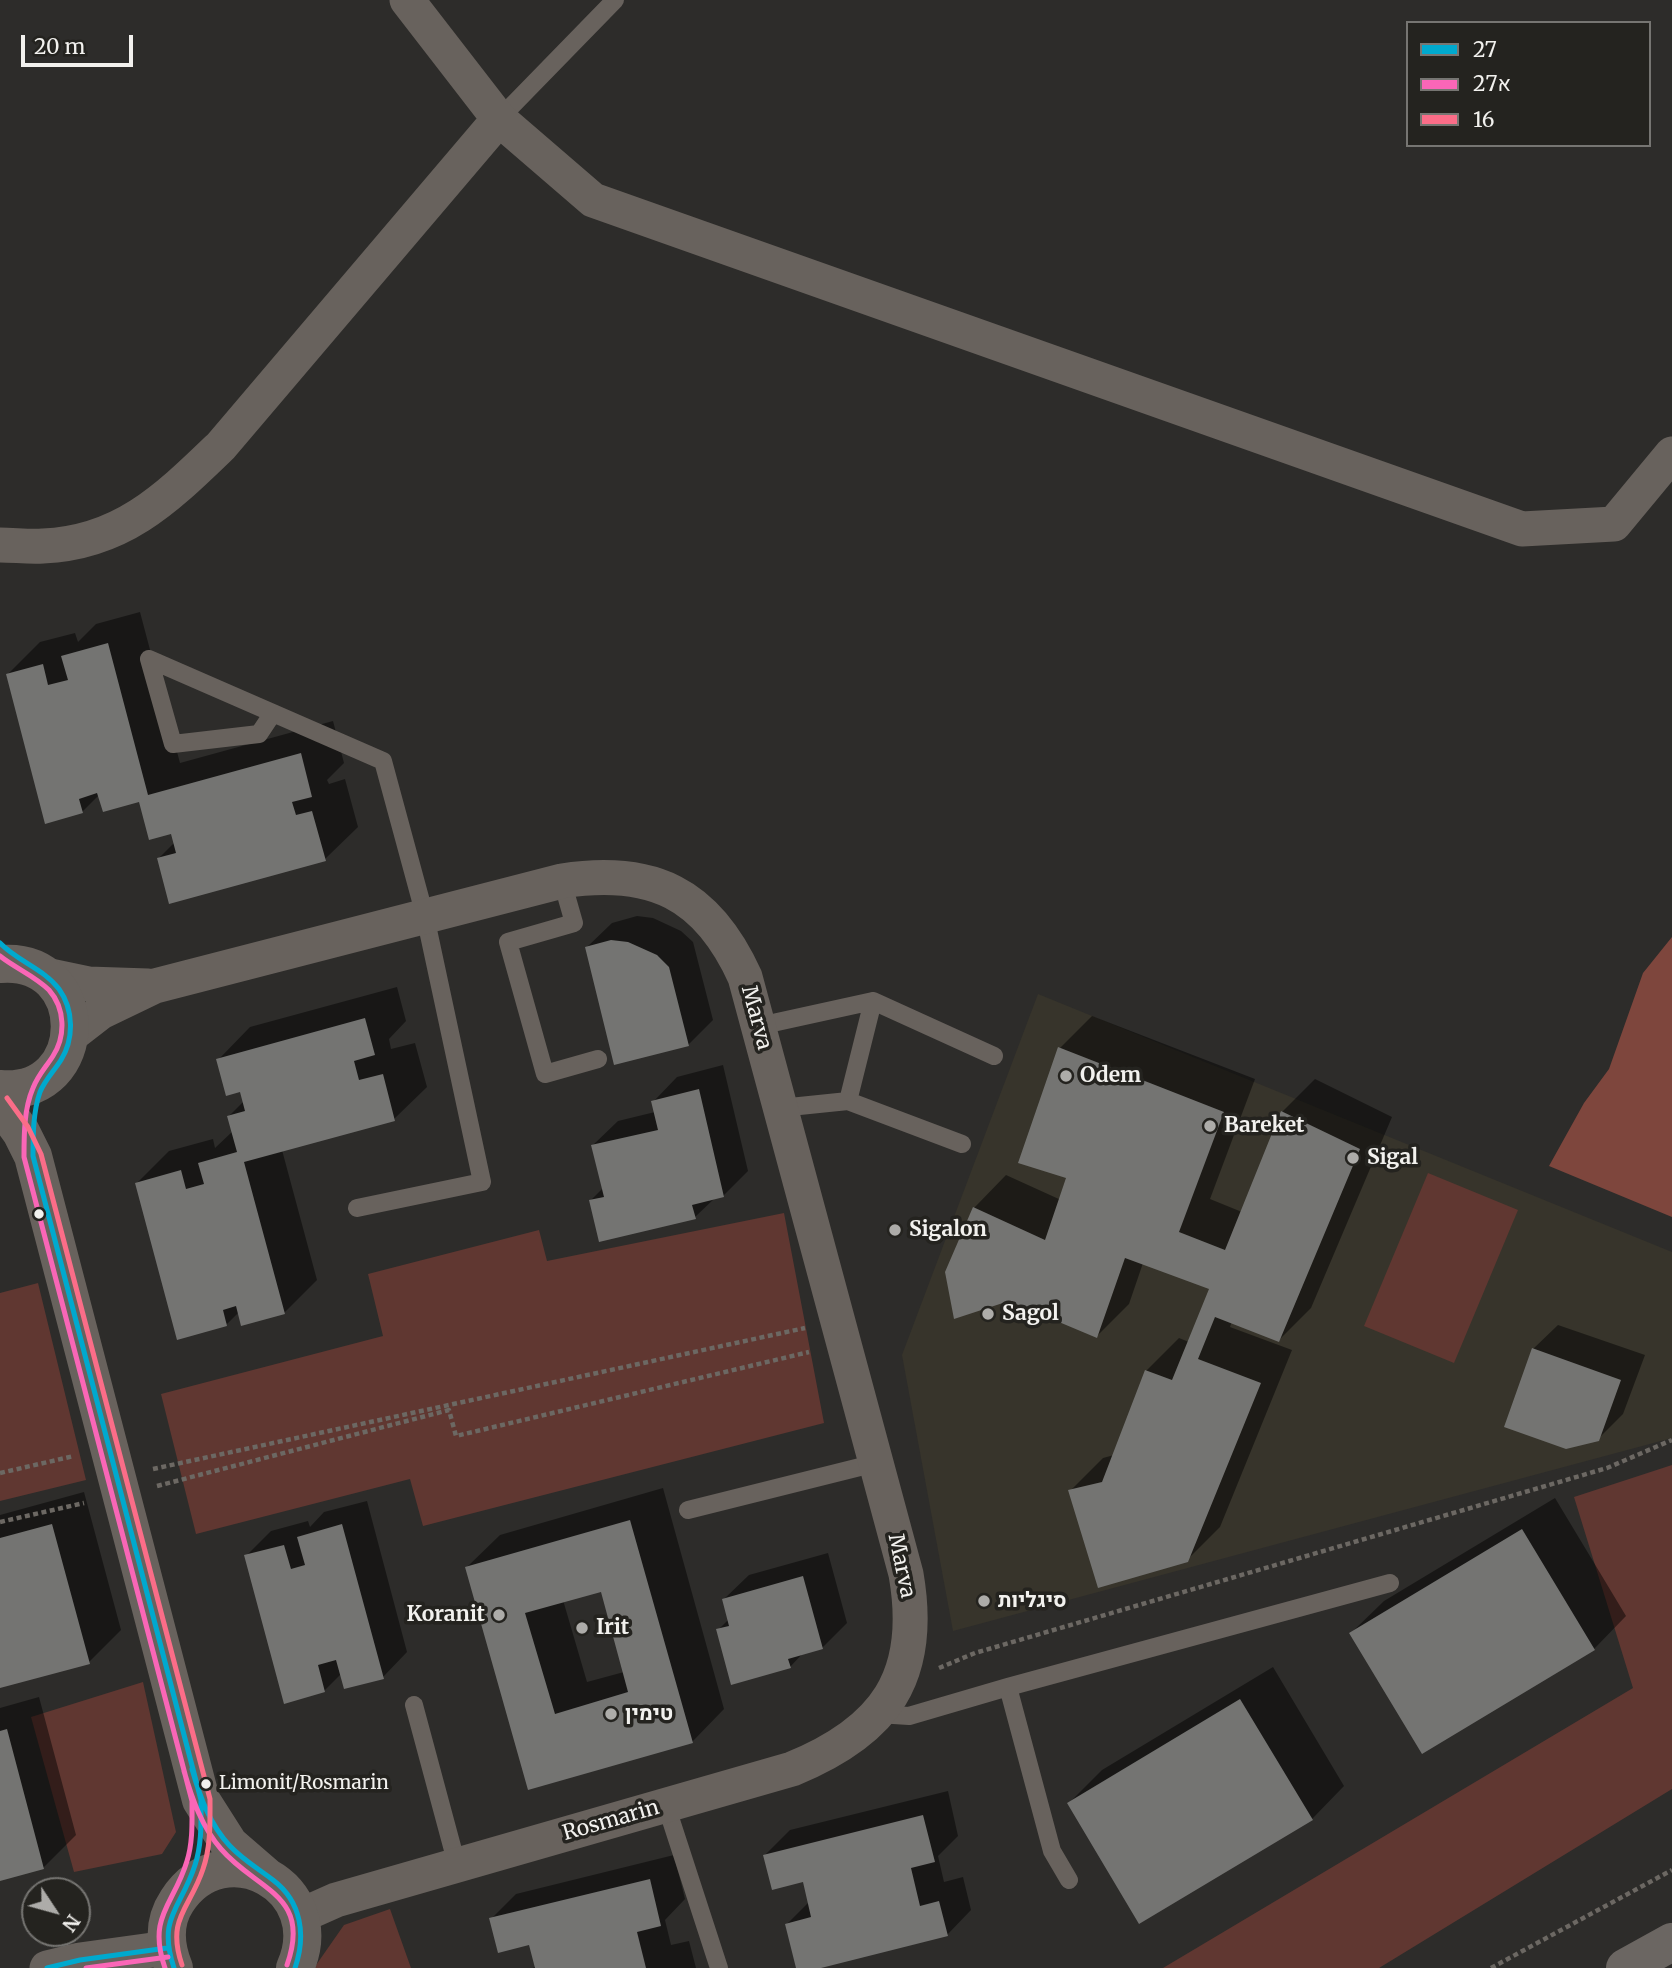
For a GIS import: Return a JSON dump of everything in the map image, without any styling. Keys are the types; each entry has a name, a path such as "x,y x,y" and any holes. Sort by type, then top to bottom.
{"highway":[{"path":"1625,1968 1672,1942"}],"street":[{"path":"407,0 499,119 593,201 1522,529 1614,524 1672,454"},
{"path":"4,543 43,546 96,537 138,518 173,492 220,446 499,119"},
{"name":"Marva","path":"70,1036 101,1012 155,986 562,881 594,876 623,876 650,882 693,905 711,921 737,958 745,976 876,1463 909,1596 909,1642 897,1686"},
{"path":"0,943 27,970 64,998 69,1012 70,1036 64,1055 45,1082 37,1106 33,1156"},
{"name":"Marva","path":"27,970 88,984 155,986"},
{"path":"0,1089 27,1087 52,1072"},
{"path":"0,1103 21,1132 33,1156 109,1447 133,1483 201,1800 201,1842 195,1867 187,1888 169,1916 171,1958 70,1965"},
{"name":"Rosmarin","path":"300,1916 336,1900 792,1769 822,1757 847,1742 877,1714 897,1686"},
{"path":"201,1800 229,1844 283,1888 300,1916 302,1947 295,1968"},
{"path":"187,1888 204,1876 224,1869 245,1869 266,1876"}],"lane":[{"path":"499,119 615,0"},
{"path":"273,713 259,734 173,744 149,659 273,713 383,761 425,916 482,1182 357,1208"},
{"path":"562,881 574,923 508,942 545,1074 598,1059"},
{"path":"848,1101 873,1002"},
{"path":"759,1026 873,1002 994,1056"},
{"path":"780,1108 848,1101 962,1144"},
{"path":"688,1510 876,1463"},
{"path":"877,1714 909,1716 1390,1583"},
{"path":"1008,1687 1052,1851 1069,1880"},
{"path":"414,1704 457,1865"},
{"path":"666,1805 719,1968"}],"path":[{"path":"0,1522 133,1483 449,1410 456,1436 841,1332"},
{"path":"133,1483 841,1332"},
{"path":"897,1686 975,1653 1607,1468 1672,1440"},
{"path":"0,1473 109,1447"},
{"path":"1491,1968 1672,1870"}],"shaded area":[{"path":"1672,937 1672,1217 1549,1166 1584,1103 1609,1069 1643,973"},
{"path":"1038,994 1672,1252 1672,1438 953,1631 902,1355"},
{"path":"1428,1173 1518,1210 1454,1363 1364,1326"},
{"path":"784,1213 824,1423 423,1526 410,1479 196,1534 161,1394 383,1336 368,1274 539,1230 547,1261"},
{"path":"38,1283 86,1480 0,1501 0,1293"},
{"path":"1672,1465 1672,1789 1379,1968 1163,1968 1633,1688 1574,1497"},
{"path":"143,1682 176,1832 162,1854 74,1872 31,1717"},
{"path":"390,1909 411,1968 314,1968 344,1925"}],"building":[{"path":"108,643 148,795 301,753 312,797 292,802 296,815 312,811 326,861 169,904 157,858 176,853 171,834 149,840 139,802 103,812 97,793 79,799 83,813 45,824 6,674 43,664 48,685 68,680 61,656"},
{"path":"611,940 628,942 657,955 669,967 689,1046 614,1065 585,947"},
{"path":"365,1018 375,1055 354,1061 359,1080 383,1074 395,1121 244,1162 285,1314 241,1326 236,1306 223,1310 227,1326 177,1340 135,1183 181,1170 186,1189 204,1184 198,1163 237,1152 227,1116 245,1111 240,1092 226,1096 216,1059"},
{"path":"1058,1047 1224,1112 1179,1232 1225,1250 1281,1111 1360,1149 1279,1342 1215,1317 1198,1359 1261,1383 1188,1562 1098,1588 1068,1490 1102,1482 1145,1370 1172,1380 1209,1289 1125,1258 1097,1338 1009,1301 954,1319 945,1272 973,1207 1045,1240 1066,1178 1018,1163"},
{"path":"699,1089 724,1197 692,1205 696,1219 599,1242 589,1200 604,1197 591,1145 658,1130 651,1101"},
{"path":"1532,1348 1621,1380 1599,1441 1566,1449 1504,1427"},
{"path":"630,1520 693,1743 528,1790 465,1567","holes":["601,1592 628,1692 555,1714 525,1613"]},
{"path":"52,1524 90,1664 0,1688 0,1538"},
{"path":"342,1524 384,1679 344,1689 336,1660 318,1665 325,1692 284,1704 244,1555 284,1545 291,1569 305,1565 297,1537"},
{"path":"1522,1529 1595,1650 1422,1754 1349,1633"},
{"path":"803,1576 823,1649 788,1659 791,1668 731,1685 716,1629 729,1626 722,1599"},
{"path":"1240,1699 1313,1820 1139,1924 1067,1803"},
{"path":"7,1729 44,1869 0,1881 0,1731"},
{"path":"923,1815 935,1862 911,1868 920,1906 939,1901 948,1936 821,1968 796,1968 785,1924 811,1917 803,1882 772,1890 763,1855"},
{"path":"650,1879 661,1926 637,1932 646,1968 535,1968 529,1945 498,1953 489,1918"}],"transit line":[{"name":"27","path":"0,943 53,982 64,997 70,1015 70,1034 65,1052 40,1092 34,1124 33,1156 201,1800 201,1833 197,1857 169,1925 169,1951 174,1968"},
{"name":"27א","path":"0,956 49,990 61,1014 62,1031 57,1048 30,1096 24,1131 24,1157 192,1801 189,1854 161,1923 160,1950 165,1968"},
{"name":"16","path":"7,1098 28,1127 41,1154 210,1799 210,1834 206,1860 178,1925 178,1949 182,1965"},
{"name":"27","path":"192,1769 198,1790 223,1838 240,1856 283,1889 296,1909 301,1932 295,1968"},
{"name":"27א","path":"184,1771 198,1812 214,1840 235,1863 277,1896 287,1908 292,1923 293,1941 287,1965"},
{"name":"27","path":"47,1968 80,1960 167,1948"},
{"name":"27א","path":"86,1968 168,1957"}],"place":[{"name":"Odem","path":"1066,1076"},
{"name":"Bareket","path":"1210,1126"},
{"name":"Sigal","path":"1353,1158"},
{"name":"Sigalon","path":"895,1230"},
{"name":"Sagol","path":"988,1314"},
{"name":"סיגליות","path":"984,1601"},
{"name":"Koranit","path":"499,1615"},
{"name":"Irit","path":"582,1628"},
{"name":"טימין","path":"611,1714"},
{"name":"Limonit/Rosmarin","path":"206,1784"}]}
